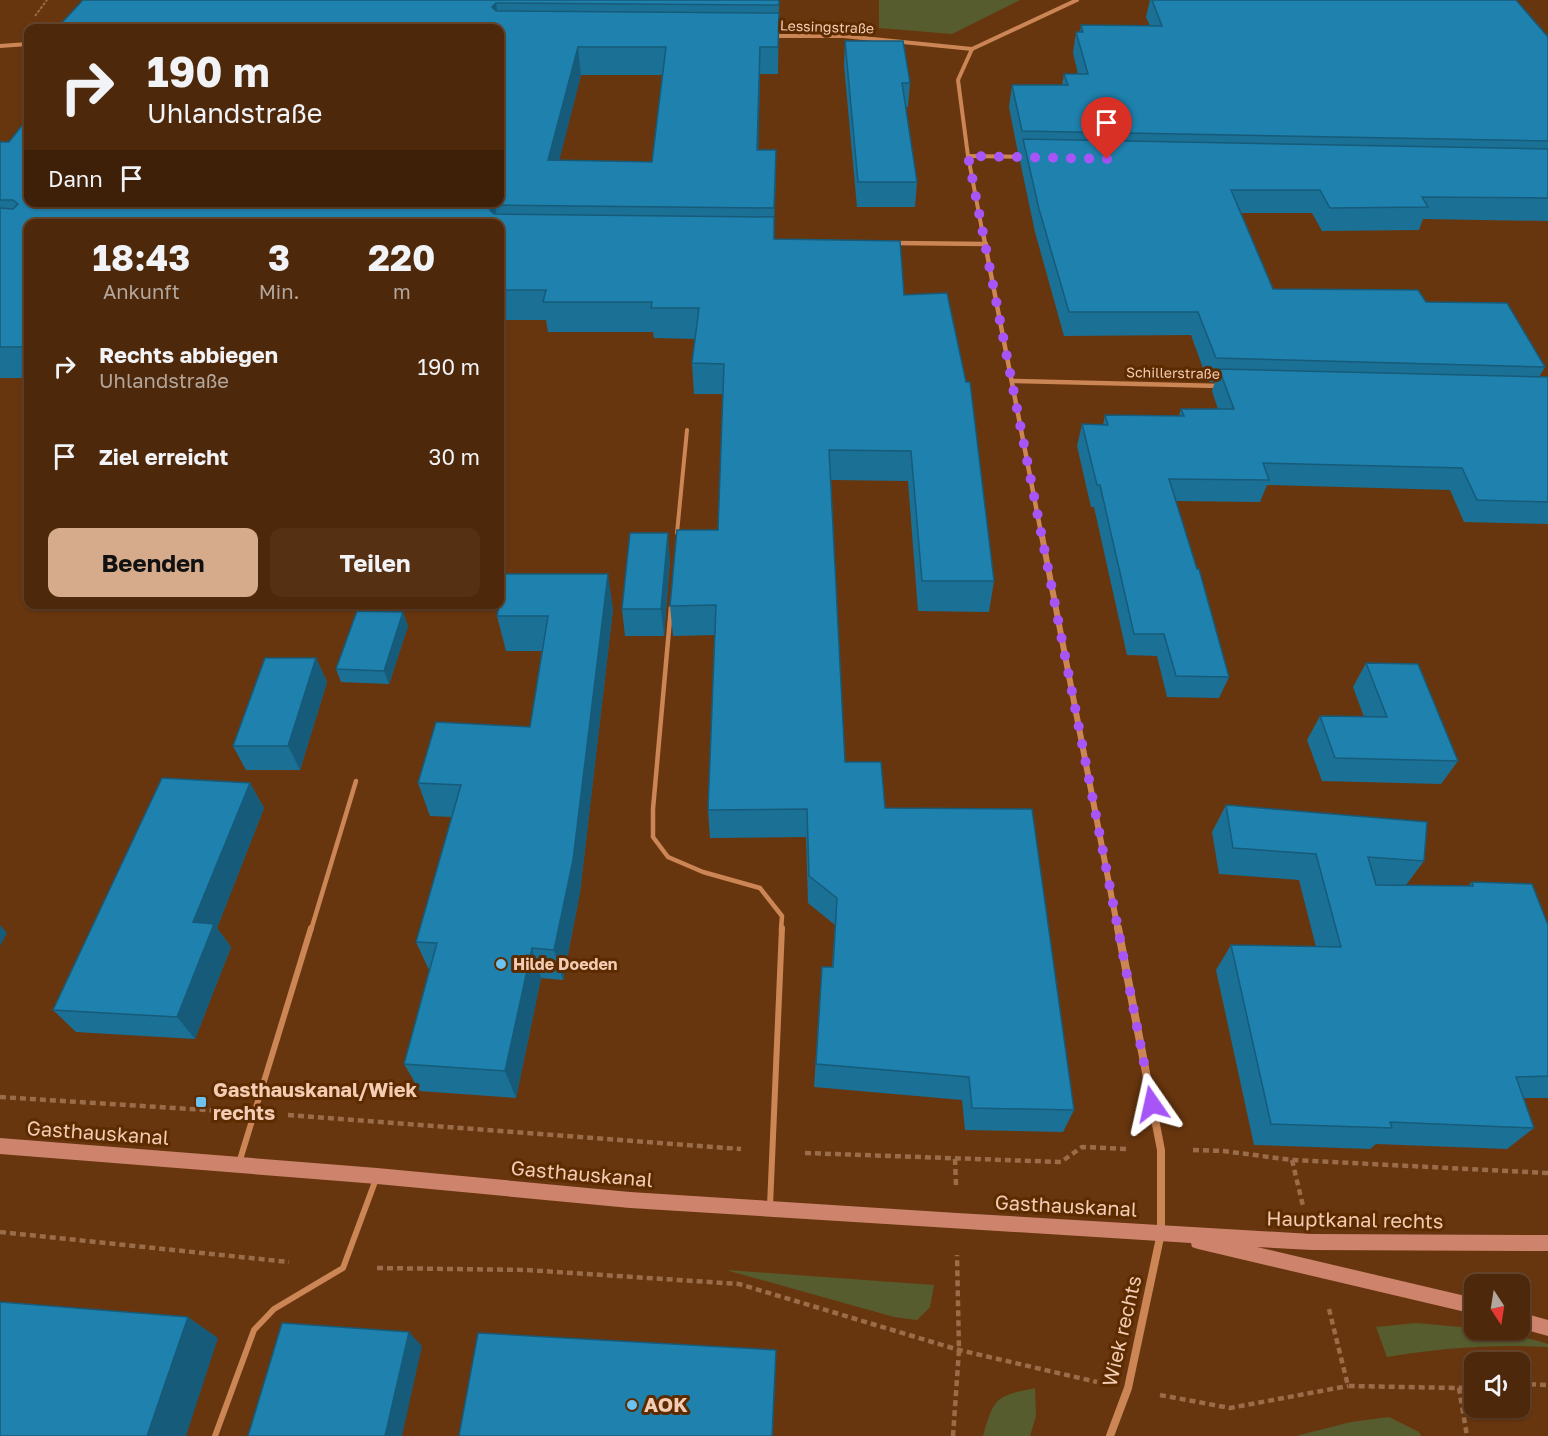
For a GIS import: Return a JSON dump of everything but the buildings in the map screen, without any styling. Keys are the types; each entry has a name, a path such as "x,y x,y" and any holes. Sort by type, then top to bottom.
{"street":[{"path":"972,48 1077,0"},
{"name":"Lessingstraße","path":"772,36 843,36 972,48"},
{"path":"0,46 24,44"},
{"name":"Wiek rechts","path":"972,48 958,80 968,156 1161,1150 1161,1233 1128,1388 1110,1436"},
{"path":"968,156 1039,157"},
{"path":"891,243 986,244"},
{"name":"Schillerstraße","path":"1013,381 1227,387"},
{"name":"Gasthauskanal","path":"0,1146 376,1176 630,1200 1161,1233"},
{"path":"1161,1233 1464,1304"},
{"name":"Hauptkanal rechts","path":"1161,1233 1312,1242 1548,1243"},
{"path":"1530,1323 1548,1328"}],"lane":[{"path":"677,537 687,430"},
{"path":"672,596 653,809 653,837 668,857 703,872 760,888 782,916 770,1209"},
{"path":"238,1166 356,781"},
{"path":"215,1436 254,1330 274,1310 343,1268 376,1176"}],"path":[{"path":"0,1097 255,1113 773,1152 1061,1162 1082,1147 1224,1151 1292,1160 1548,1173"},
{"path":"953,1436 959,1350 955,1159"},
{"path":"1292,1160 1312,1242"},
{"path":"0,1232 343,1268 527,1270 739,1284 959,1350 1230,1408 1348,1386 1464,1388"},
{"path":"1319,1268 1348,1386"},
{"path":"1530,1384 1548,1385"},
{"path":"1459,1388 1467,1436"}],"green space":[{"path":"879,0 1020,0 952,34 879,28"},
{"path":"726,1270 934,1285 930,1307 917,1320 894,1317"},
{"path":"1416,1323 1464,1328 1464,1340 1530,1339 1548,1344 1548,1347 1467,1348 1387,1357 1376,1327"},
{"path":"1035,1388 1036,1416 1030,1436 983,1436 990,1413 999,1400 1012,1393"},
{"path":"1389,1417 1419,1432 1421,1436 1296,1436 1351,1422"}],"place":[{"name":"Hilde Doeden","path":"501,964"},
{"name":"Gasthauskanal/Wiek rechts","path":"201,1102"},
{"name":"AOK","path":"632,1405"}],"route":[{"path":"1107,159 968,156 1152,1104"}]}
